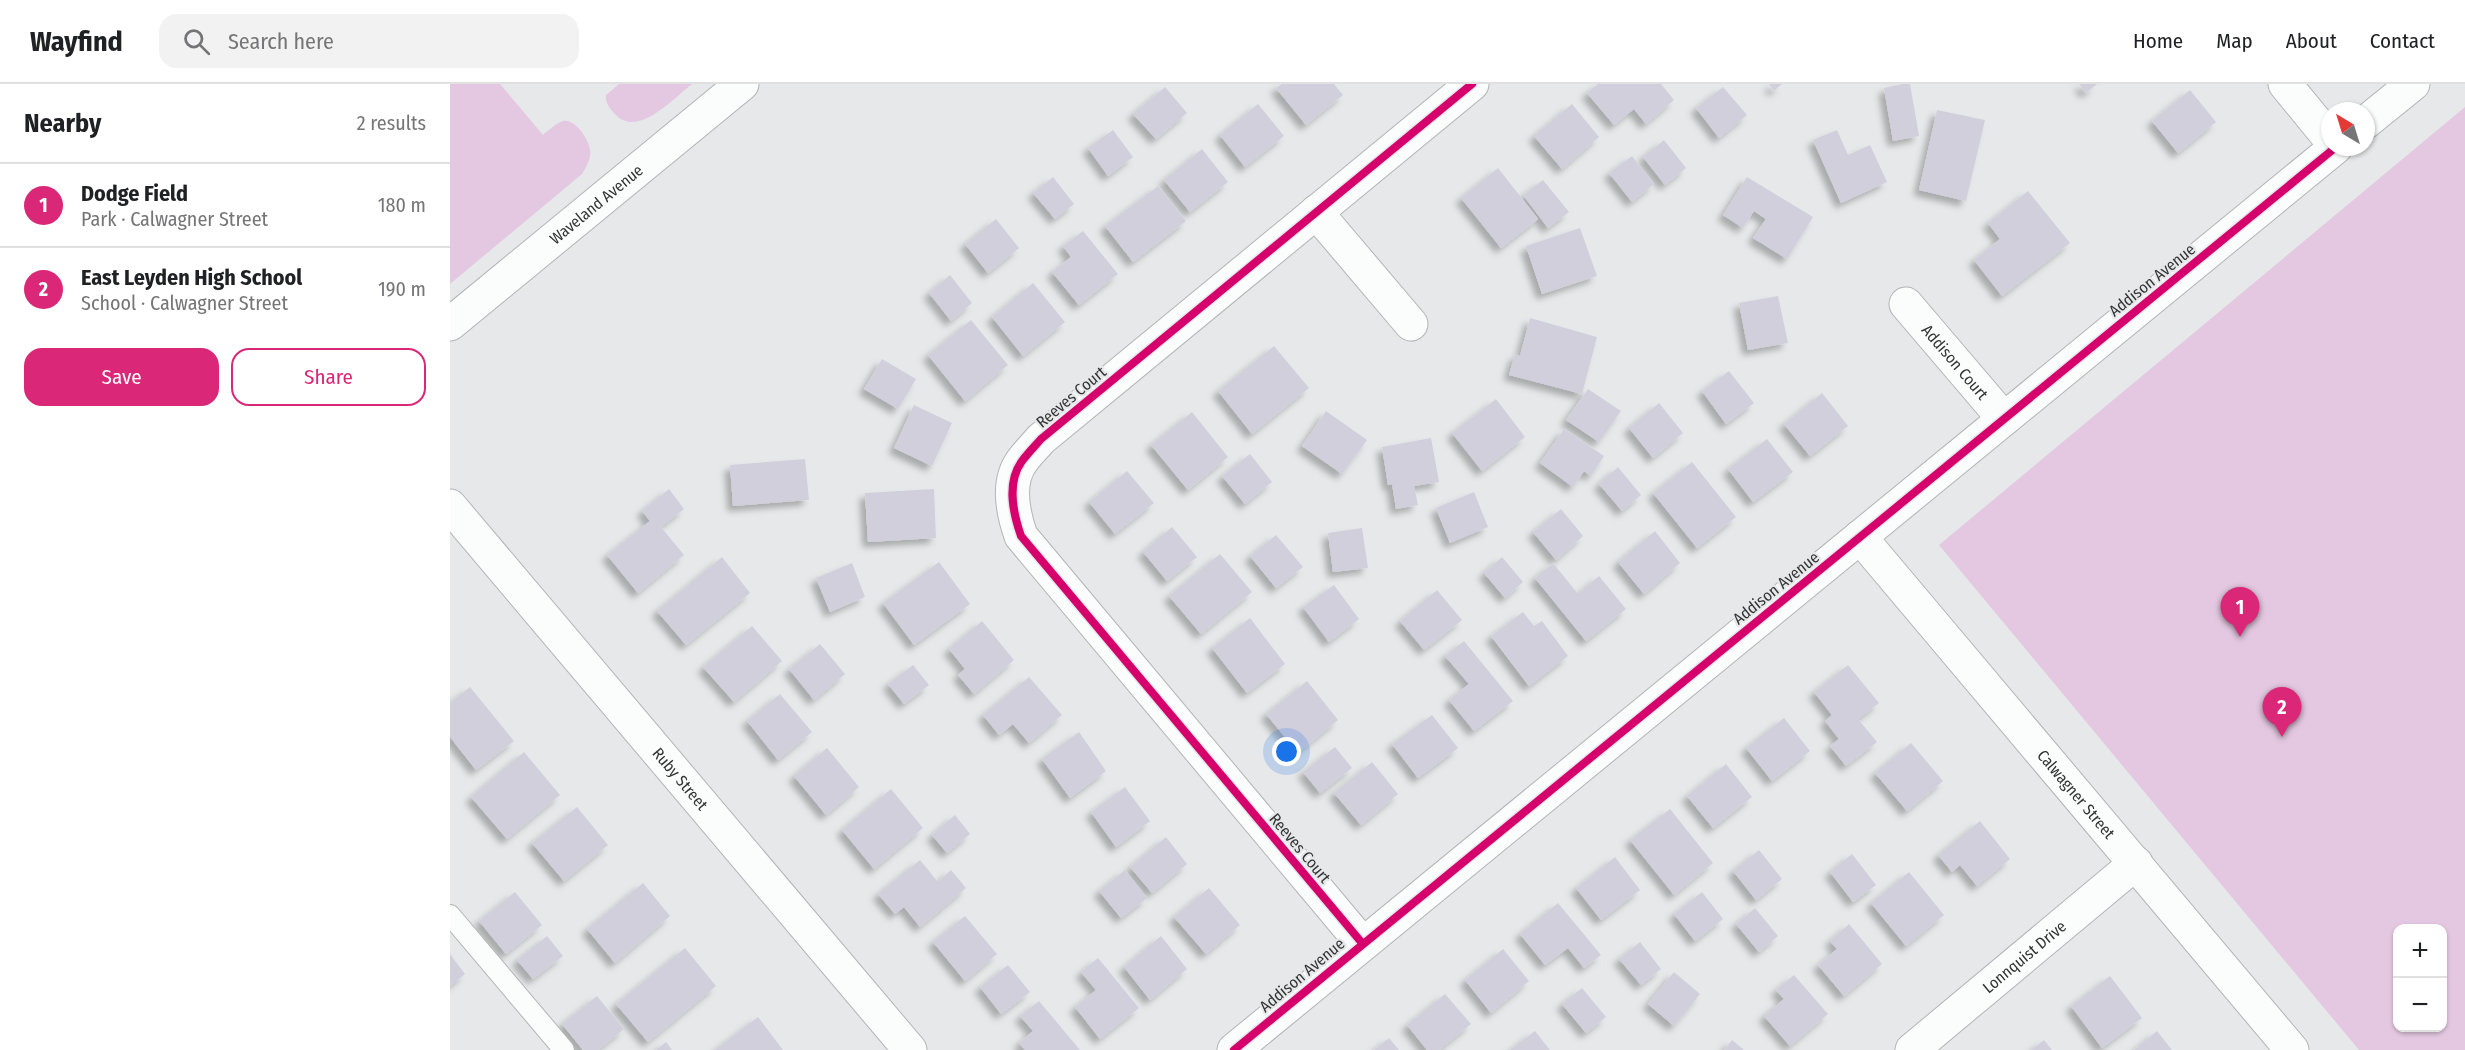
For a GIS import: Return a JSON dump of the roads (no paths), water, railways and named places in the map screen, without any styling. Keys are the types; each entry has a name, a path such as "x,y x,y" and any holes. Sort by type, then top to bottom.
{"street":[{"name":"Waveland Avenue","path":"450,324 742,84"},
{"name":"Reeves Court","path":"1362,943 1021,536 1012,511 1013,487 1020,463 1041,439 1472,84"},
{"path":"2285,84 2321,128"},
{"path":"2375,115 2413,84"},
{"name":"Addison Avenue","path":"1234,1050 2325,156"},
{"path":"1316,212 1411,324"},
{"name":"Addison Court","path":"1906,304 2004,420"},
{"name":"Ruby Street","path":"450,506 910,1050"},
{"name":"Calwagner Street","path":"1860,537 2292,1050"},
{"name":"Lonnquist Drive","path":"1912,1050 2136,864"}],"lane":[{"path":"450,915 564,1050"}],"place":[{"name":"Dodge Field","path":"2240,637"},
{"name":"East Leyden High School","path":"2282,737"}]}
